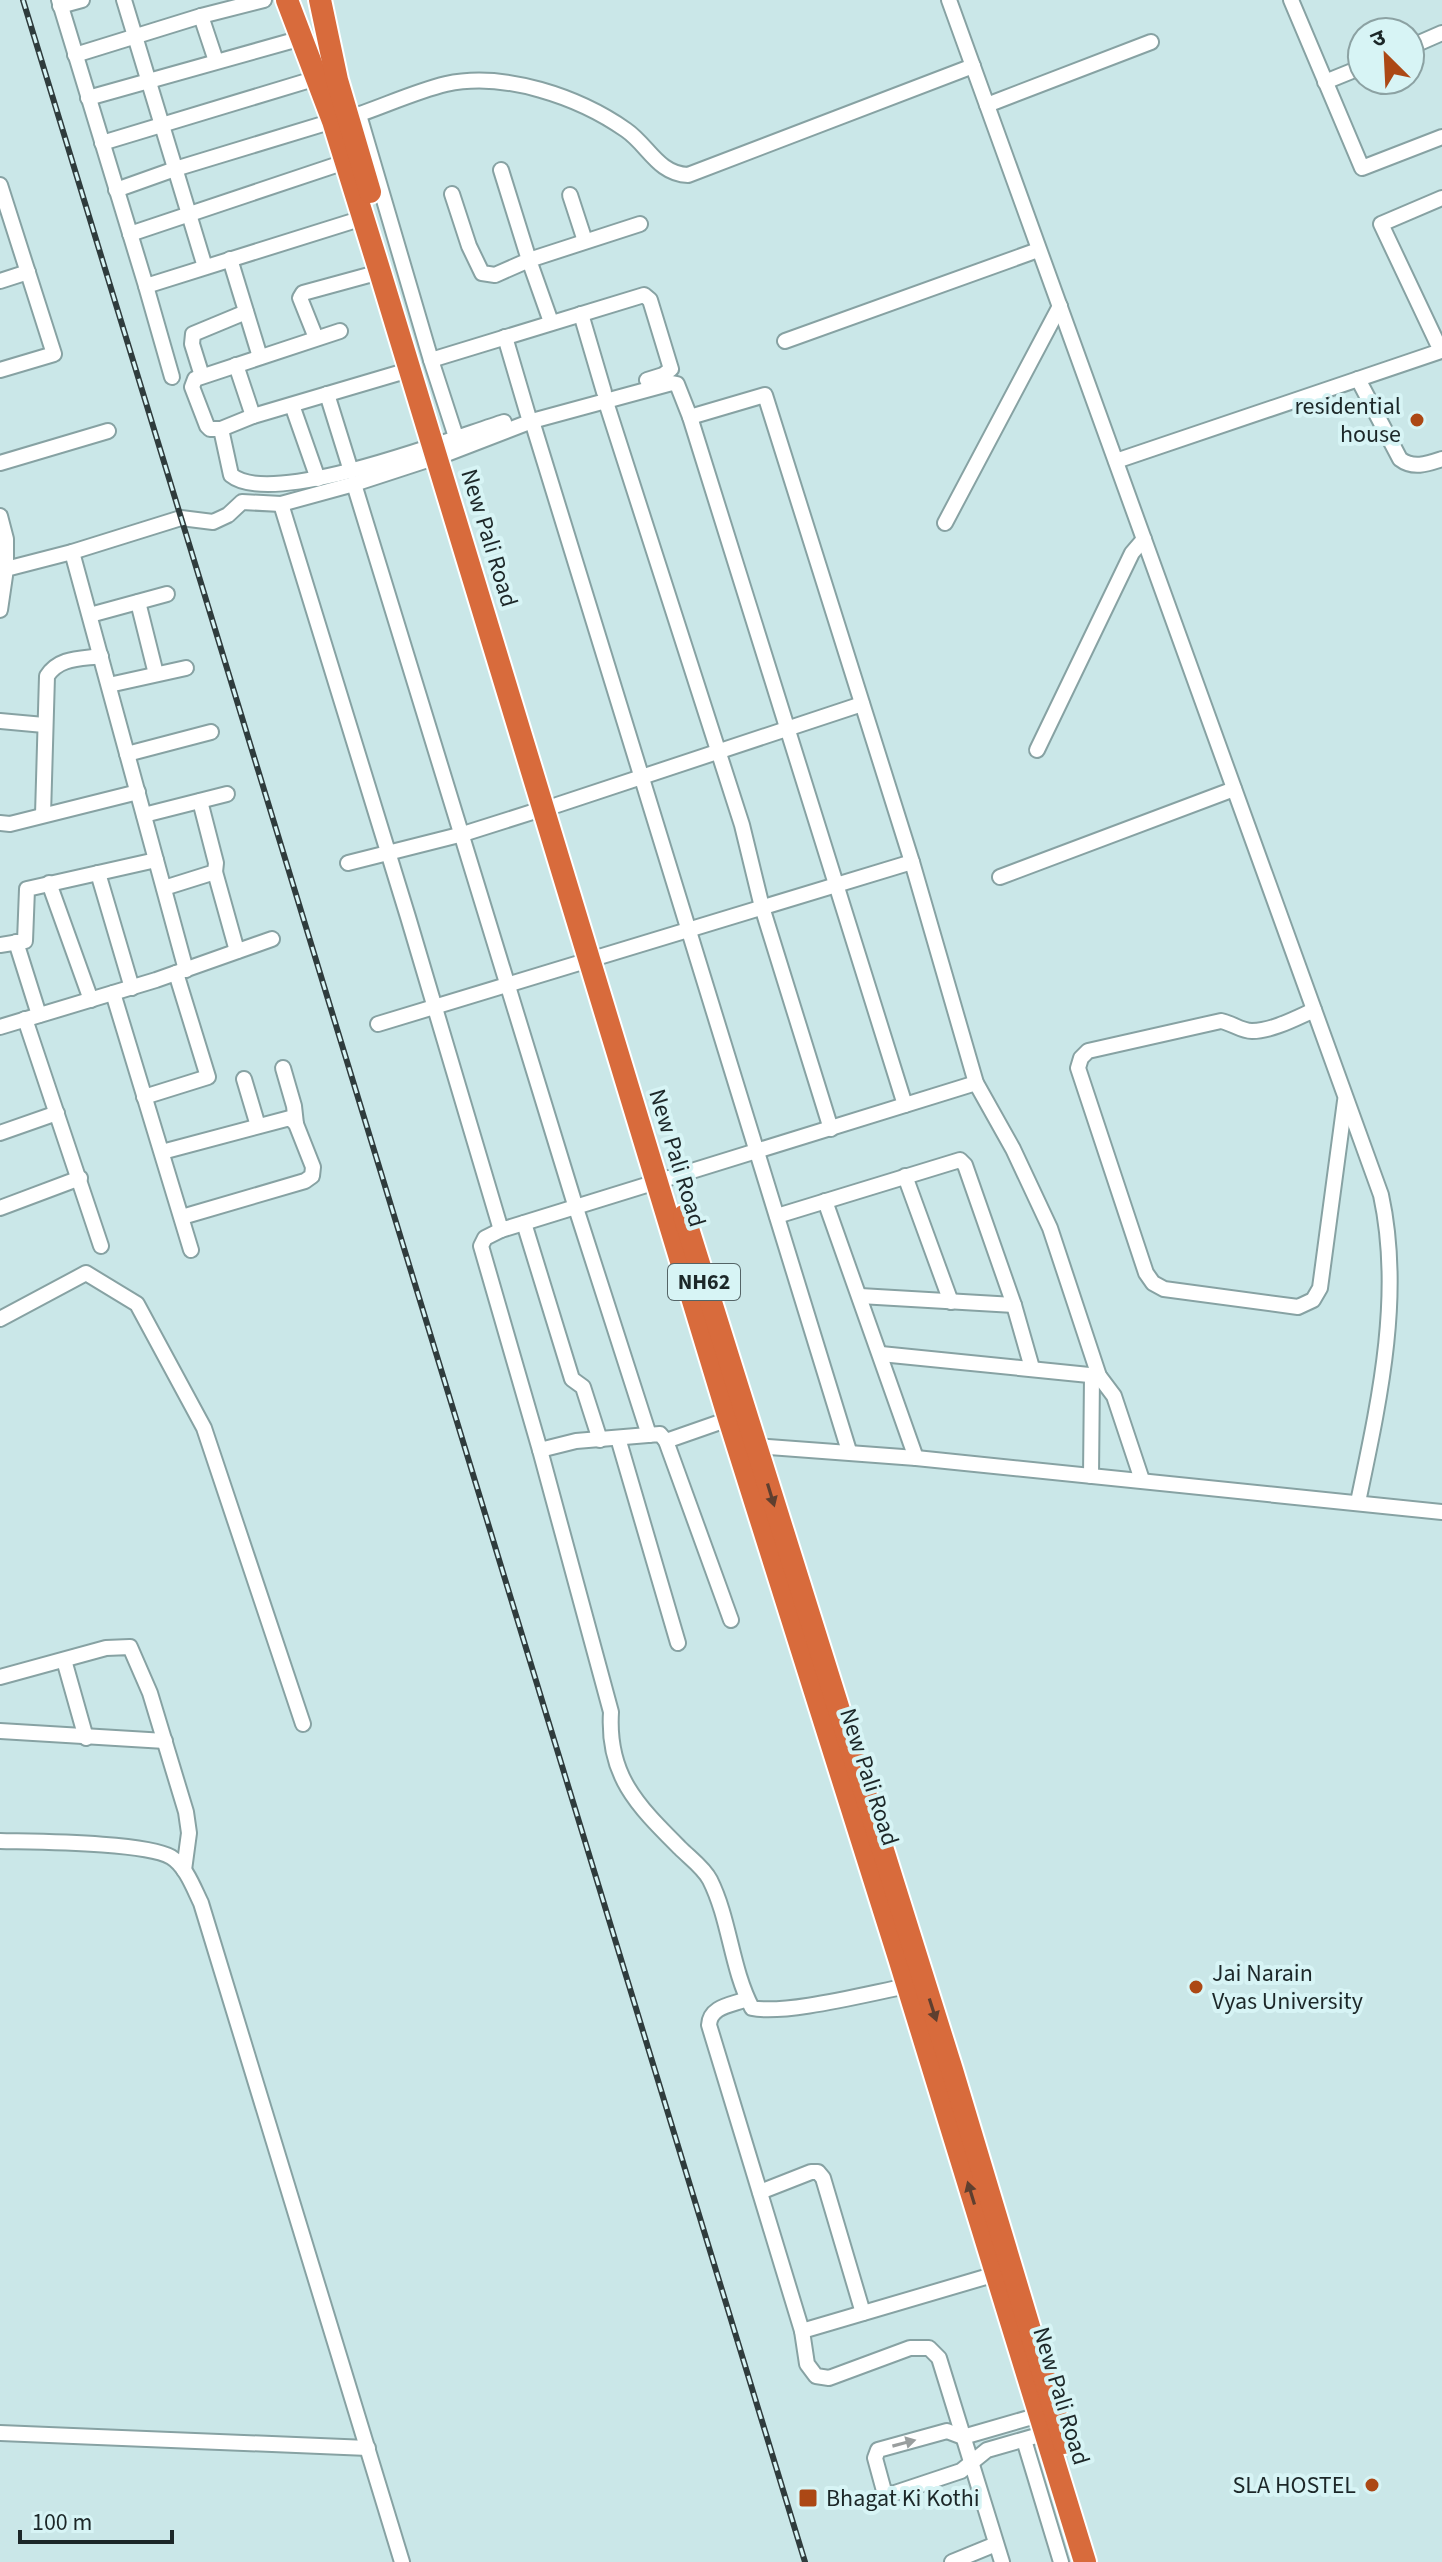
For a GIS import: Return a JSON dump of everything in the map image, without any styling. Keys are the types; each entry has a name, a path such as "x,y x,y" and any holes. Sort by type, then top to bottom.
{"highway":[{"name":"New Pali Road","path":"287,0 317,78 346,118 345,162 409,370 444,446"},
{"name":"New Pali Road","path":"320,0 346,118 596,956 665,1181 755,1446 957,2085 1044,2425 1099,2562"},
{"name":"New Pali Road","path":"665,1181 729,1419 1085,2562"}],"street":[{"path":"82,0 60,3 172,377"},
{"path":"124,0 205,267"},
{"path":"75,55 135,35 264,0"},
{"path":"949,0 1381,1195 1390,1272 1376,1413 1358,1502"},
{"path":"1291,0 1362,168 1442,137"},
{"path":"201,16 216,61"},
{"path":"88,98 302,38"},
{"path":"987,105 1151,42"},
{"path":"116,190 448,84 516,84 584,104 628,131 663,167 688,175 973,66"},
{"path":"1325,82 1346,73"},
{"path":"102,143 317,78"},
{"path":"346,118 431,360 444,446"},
{"path":"130,234 345,162"},
{"path":"501,170 551,322"},
{"path":"0,370 54,354 1,190"},
{"path":"452,194 469,246 482,273 495,275 529,260 640,224"},
{"path":"570,195 585,241"},
{"path":"1116,461 1441,353 1381,224 1442,198"},
{"path":"146,286 363,218"},
{"path":"785,341 1038,250"},
{"path":"230,259 260,357"},
{"path":"0,281 28,272"},
{"path":"316,338 301,302 303,293 380,272"},
{"path":"3,569 72,552 181,518 213,522 228,515 242,502 281,504 444,446 604,396 663,375 671,369 647,296 431,360"},
{"path":"945,523 1060,306"},
{"path":"202,376 192,344 193,334 246,312"},
{"path":"581,314 604,396 742,825 762,907 831,1129"},
{"path":"340,331 195,379 191,384 210,429 221,429 253,416 409,370"},
{"path":"505,337 849,1451"},
{"path":"236,365 253,416"},
{"path":"1358,379 1400,459 1407,465 1425,465 1442,459"},
{"path":"604,396 672,383 680,388 905,1105"},
{"path":"327,394 576,1208 649,1435"},
{"path":"690,417 765,395 912,862 976,1083 1013,1149 1050,1228 1096,1376 1091,1476"},
{"path":"292,405 318,479"},
{"path":"221,429 229,470 236,479 278,485 352,477"},
{"path":"0,463 108,431"},
{"path":"281,504 501,1230"},
{"path":"0,516 3,539 0,610"},
{"path":"1037,750 1132,553 1144,539"},
{"path":"72,552 164,888 181,972 208,1077 144,1097"},
{"path":"90,615 167,594"},
{"path":"138,602 156,674"},
{"path":"43,815 45,683 51,669 68,660 101,656"},
{"path":"109,685 186,668"},
{"path":"348,863 463,834 642,779 862,704"},
{"path":"0,721 44,725"},
{"path":"127,754 211,732"},
{"path":"1000,877 1234,789"},
{"path":"0,823 138,792"},
{"path":"144,815 227,794"},
{"path":"200,801 216,863 215,872 237,951"},
{"path":"0,945 25,941 27,889 156,860"},
{"path":"378,1024 912,862"},
{"path":"164,888 215,872"},
{"path":"98,873 132,988"},
{"path":"49,883 91,1000"},
{"path":"0,1027 132,988 272,939"},
{"path":"16,942 57,1113 101,1246"},
{"path":"113,993 191,1250"},
{"path":"1314,1010 1284,1023 1250,1032 1221,1021 1088,1051 1081,1058 1078,1068 1146,1273 1153,1283 1164,1289 1298,1307 1313,1300 1320,1288 1346,1097"},
{"path":"182,1217 305,1181 312,1176 313,1167 296,1124 283,1068"},
{"path":"244,1079 258,1126"},
{"path":"908,1986 763,2010 752,2008 707,1874 630,1794 617,1767 609,1738 611,1712 481,1246 485,1238 501,1230 976,1083"},
{"path":"0,1133 57,1113"},
{"path":"162,1152 284,1119 290,1118 296,1124"},
{"path":"777,1216 960,1160 965,1165 1014,1305 1032,1368"},
{"path":"905,1176 951,1302"},
{"path":"0,1208 80,1178"},
{"path":"825,1201 916,1458"},
{"path":"524,1223 572,1379 583,1387 600,1440"},
{"path":"0,1319 86,1273 137,1304 204,1428 303,1724"},
{"path":"860,1296 1014,1305"},
{"path":"881,1354 1096,1376 1114,1396 1142,1480"},
{"path":"666,1441 729,1419"},
{"path":"540,1450 576,1441 662,1435 731,1620"},
{"path":"618,1438 678,1643"},
{"path":"755,1446 849,1451 1442,1512"},
{"path":"0,1677 106,1648 130,1647 150,1693 186,1812 189,1833 184,1870"},
{"path":"64,1660 86,1738"},
{"path":"0,1731 165,1741"},
{"path":"0,1841 148,1850 172,1858 184,1870 201,1903 402,2562"},
{"path":"747,1999 714,2011 709,2025 802,2331 807,2364 816,2376 829,2378 910,2348 929,2348 939,2358 1002,2562"},
{"path":"760,2192 818,2172 823,2178 863,2313"},
{"path":"802,2331 996,2274"},
{"path":"1044,2425 987,2450 961,2471 892,2494 884,2491 875,2458 878,2450 947,2431 963,2437 1044,2425"},
{"path":"1044,2425 1061,2562"},
{"path":"0,2433 368,2448"},
{"path":"952,2562 996,2544"}],"railway":[{"path":"23,0 805,2562"}],"place":[{"name":"residential house","path":"1417,420"},
{"name":"Jai Narain Vyas University","path":"1196,1987"},
{"name":"SLA HOSTEL","path":"1372,2485"},
{"name":"Bhagat Ki Kothi","path":"808,2498"}]}
